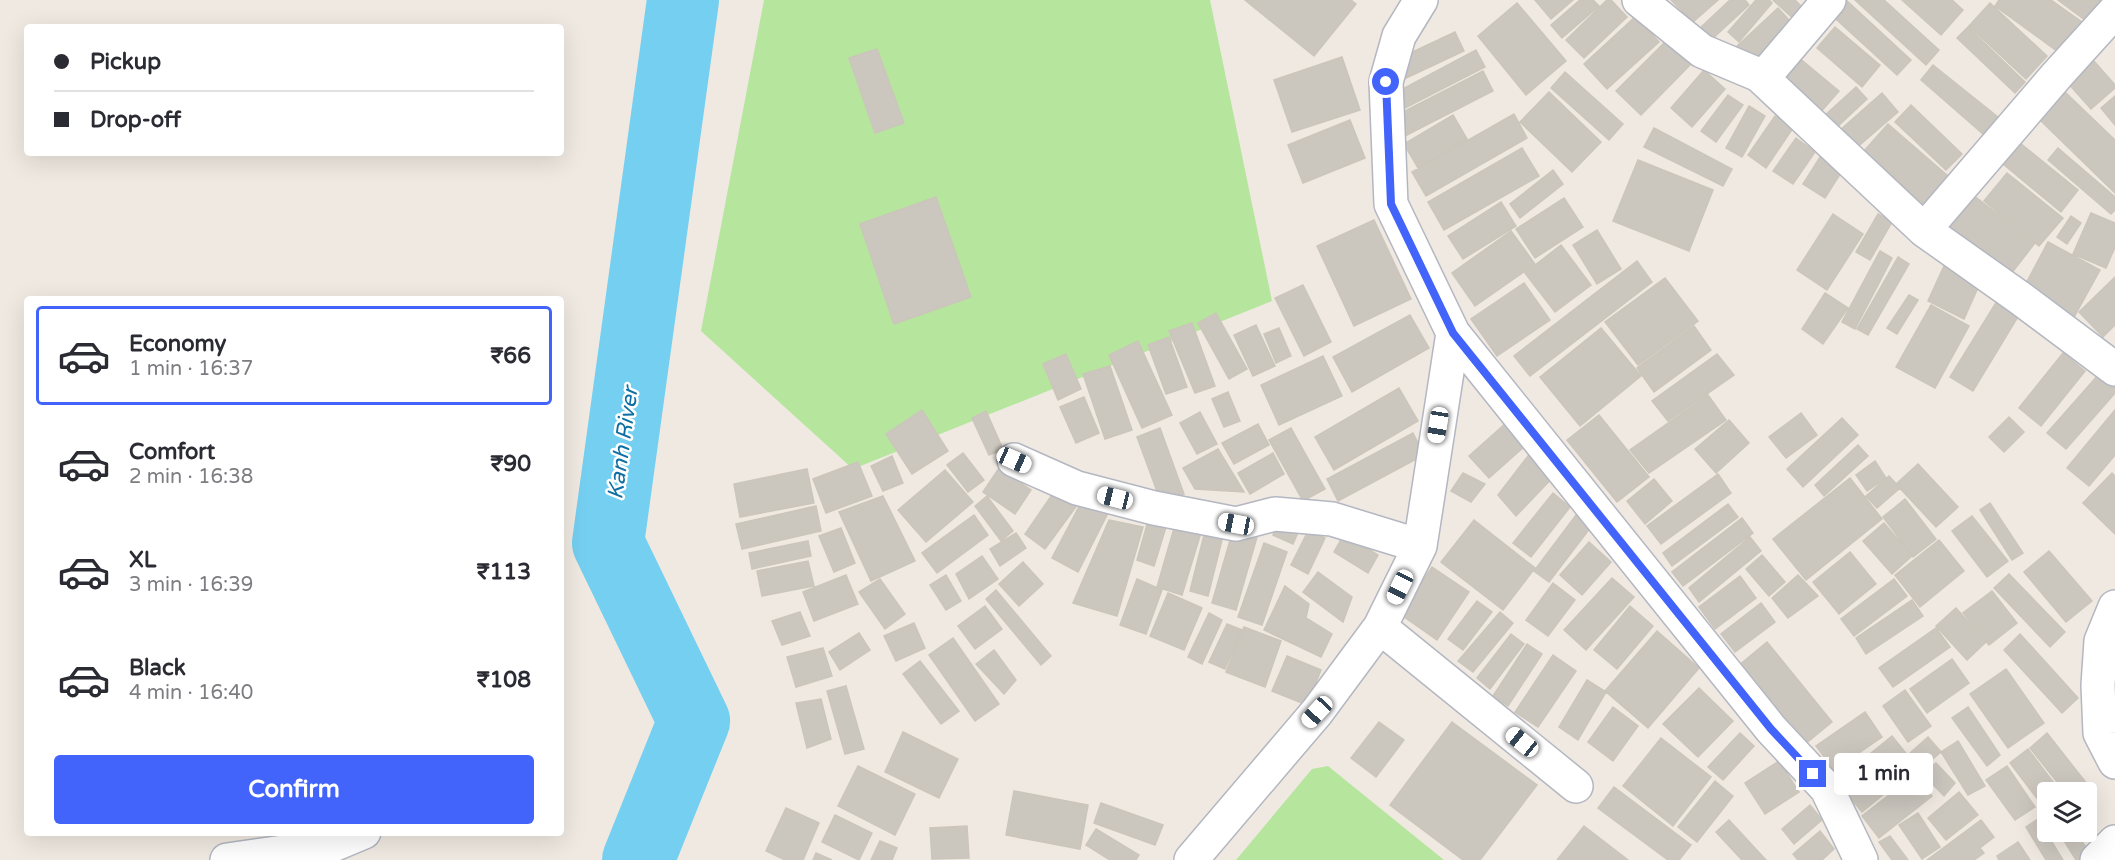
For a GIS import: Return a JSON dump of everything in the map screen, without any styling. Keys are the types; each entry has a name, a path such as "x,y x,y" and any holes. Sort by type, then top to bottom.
{"street":[{"path":"1421,0 1399,36 1386,82 1391,204 1453,333 1771,729 1827,789 1861,860"},
{"path":"1639,0 1702,51 1762,78 1924,230 2115,369"},
{"path":"1762,78 1829,0"},
{"path":"1924,230 2115,11"},
{"path":"1191,860 1317,712 1380,627 1420,546 1453,333"},
{"path":"1014,460 1077,488 1154,508 1236,524 1275,514 1332,519 1420,546"},
{"path":"2115,607 2101,641 2098,685 2100,733 2115,762"},
{"path":"1380,627 1576,786"},
{"path":"227,860 333,844 354,836"},
{"path":"2097,860 2115,842"}],"green space":[{"path":"764,0 1210,0 1272,301 853,469 701,331"},
{"path":"1328,766 1444,860 1236,860 1312,769"}],"building":[{"path":"1245,0 1351,0 1356,4 1314,56"},
{"path":"1535,0 1573,0 1551,19"},
{"path":"1580,0 1593,0 1599,6 1562,38 1551,25"},
{"path":"1607,0 1611,0 1627,17 1584,58 1566,40"},
{"path":"1671,0 1718,0 1693,22"},
{"path":"1730,0 1745,0 1749,5 1711,40 1700,28"},
{"path":"1756,0 1769,0 1772,3 1739,42 1728,32"},
{"path":"1773,0 1795,0 1808,13 1798,23"},
{"path":"1835,0 1846,0 1911,60 1897,75 1826,10"},
{"path":"1855,0 1884,0 1939,50 1926,65"},
{"path":"1902,0 1952,0 1963,10 1941,35"},
{"path":"1999,0 2051,0 2089,27 2061,54 1995,6"},
{"path":"2058,0 2106,0 2089,23"},
{"path":"1517,3 1566,61 1526,95 1478,36"},
{"path":"1990,3 2047,56 2026,79 1969,26"},
{"path":"1778,8 1798,30 1756,63 1734,49"},
{"path":"1636,16 1659,42 1607,89 1584,64"},
{"path":"1835,27 1880,65 1862,87 1817,48"},
{"path":"1968,27 2025,82 2015,93 1957,38"},
{"path":"1455,32 1464,51 1402,80 1393,61"},
{"path":"1666,41 1690,65 1641,115 1616,91"},
{"path":"877,49 904,123 875,133 849,58"},
{"path":"1476,50 1485,67 1403,109 1395,93"},
{"path":"1792,52 1839,91 1819,114 1773,76"},
{"path":"1342,57 1360,110 1292,132 1274,80"},
{"path":"2093,60 2115,85 2115,88 2091,109 2067,82"},
{"path":"1933,65 1998,117 1983,134 1921,80"},
{"path":"1704,70 1725,89 1692,127 1671,108"},
{"path":"1483,71 1493,91 1405,136 1395,116"},
{"path":"1565,72 1623,124 1609,140 1551,88"},
{"path":"1856,87 1867,99 1835,129 1823,117"},
{"path":"1549,92 1601,142 1572,172 1520,122"},
{"path":"2065,92 2115,140 2115,193 2039,119"},
{"path":"1882,93 1898,112 1847,156 1831,138"},
{"path":"1728,95 1743,105 1716,142 1701,131"},
{"path":"2115,96 2115,125 2101,108"},
{"path":"1911,105 1962,154 1946,170 1895,122"},
{"path":"1749,106 1765,116 1742,157 1726,148"},
{"path":"1514,114 1527,138 1426,196 1412,172"},
{"path":"1453,115 1467,139 1418,168 1404,144"},
{"path":"1775,116 1793,128 1766,168 1748,155"},
{"path":"1350,120 1365,158 1303,183 1288,145"},
{"path":"1888,124 1955,182 1930,210 1864,151"},
{"path":"1654,128 1732,169 1723,186 1644,147"},
{"path":"1796,138 1815,152 1793,184 1773,171"},
{"path":"2020,143 2078,190 2061,212 2003,164"},
{"path":"1522,148 1539,176 1444,230 1428,202"},
{"path":"2058,148 2115,197 2115,210 2111,214 2048,160"},
{"path":"1822,154 1844,168 1825,198 1803,184"},
{"path":"1638,160 1713,190 1689,251 1613,221"},
{"path":"1553,170 1563,184 1520,218 1510,204"},
{"path":"2007,173 2063,218 2039,246 1984,201"},
{"path":"1973,195 2035,243 2007,279 1945,231"},
{"path":"936,197 971,297 894,324 860,224"},
{"path":"1564,198 1583,227 1535,258 1516,229"},
{"path":"1501,202 1516,226 1463,259 1448,236"},
{"path":"2091,213 2115,223 2115,247 2106,268 2073,254"},
{"path":"1833,214 1863,234 1827,290 1797,270"},
{"path":"1878,214 1892,222 1870,260 1856,252"},
{"path":"2071,216 2081,223 2067,244 2057,237"},
{"path":"1374,220 1411,299 1354,326 1317,246"},
{"path":"1597,230 1621,269 1597,284 1573,245"},
{"path":"1511,231 1535,264 1475,306 1452,273"},
{"path":"2048,242 2100,270 2073,319 2022,291"},
{"path":"1561,245 1591,285 1555,312 1525,273"},
{"path":"1880,251 1892,258 1855,329 1842,322"},
{"path":"1898,257 1909,264 1868,335 1857,329"},
{"path":"1637,261 1652,282 1530,376 1514,356"},
{"path":"1944,266 1980,283 1964,319 1928,301"},
{"path":"2115,277 2115,325 2103,337 2079,312"},
{"path":"1665,278 1698,321 1638,365 1605,322"},
{"path":"1524,283 1550,320 1497,356 1471,319"},
{"path":"1303,285 1331,342 1304,356 1275,298"},
{"path":"1825,293 1848,308 1823,344 1802,329"},
{"path":"1909,295 1918,300 1897,334 1887,328"},
{"path":"1997,301 2019,315 1973,391 1950,377"},
{"path":"1931,305 1969,326 1935,388 1896,367"},
{"path":"1216,313 1247,369 1229,379 1198,323"},
{"path":"1410,315 1429,348 1352,392 1333,357"},
{"path":"1192,323 1215,386 1195,393 1169,331"},
{"path":"1256,325 1275,366 1253,376 1234,335"},
{"path":"1694,326 1711,350 1654,392 1637,368"},
{"path":"1279,328 1291,356 1276,363 1264,334"},
{"path":"1601,328 1641,376 1580,426 1540,377"},
{"path":"1169,337 1187,387 1166,394 1148,345"},
{"path":"1138,341 1172,415 1142,428 1109,355"},
{"path":"2063,353 2085,371 2041,426 2019,408"},
{"path":"1066,354 1081,389 1058,400 1043,364"},
{"path":"1717,354 1734,375 1668,421 1652,401"},
{"path":"1323,356 1342,396 1279,425 1261,385"},
{"path":"1110,366 1132,430 1105,439 1083,374"},
{"path":"2099,374 2115,388 2115,393 2066,449 2047,433"},
{"path":"1399,388 1418,421 1334,470 1315,437"},
{"path":"1228,392 1240,421 1224,427 1212,399"},
{"path":"1708,395 1726,420 1649,473 1630,450"},
{"path":"1084,397 1099,433 1076,443 1060,407"},
{"path":"922,410 948,451 912,474 886,434"},
{"path":"2115,410 2115,455 2089,486 2067,468"},
{"path":"986,411 1003,449 989,455 972,418"},
{"path":"1200,412 1217,444 1197,454 1180,423"},
{"path":"1801,413 1817,435 1786,458 1769,437"},
{"path":"1599,415 1649,477 1617,502 1567,440"},
{"path":"2009,417 2024,432 2004,452 1989,437"},
{"path":"1842,418 1858,435 1803,487 1787,469"},
{"path":"1729,420 1749,443 1716,473 1695,449"},
{"path":"1506,423 1526,445 1489,478 1469,456"},
{"path":"1258,424 1269,445 1234,464 1222,443"},
{"path":"1160,428 1184,494 1161,502 1137,437"},
{"path":"1291,428 1325,489 1303,501 1269,440"},
{"path":"1413,433 1424,455 1338,501 1327,479"},
{"path":"1858,445 1868,456 1824,496 1815,485"},
{"path":"1218,449 1244,492 1195,489 1183,468"},
{"path":"1531,452 1556,474 1516,516 1498,495"},
{"path":"963,453 984,480 968,492 947,465"},
{"path":"1273,453 1284,474 1250,494 1238,473"},
{"path":"892,456 903,483 883,491 871,466"},
{"path":"1875,461 1886,478 1867,491 1856,475"},
{"path":"858,462 872,496 826,513 813,479"},
{"path":"1918,464 1958,507 1936,527 1896,484"},
{"path":"999,468 1031,490 1015,514 983,492"},
{"path":"807,469 814,503 740,517 734,484"},
{"path":"945,470 973,502 926,542 898,510"},
{"path":"1463,473 1485,484 1471,502 1451,491"},
{"path":"2112,473 2115,476 2115,534 2083,503"},
{"path":"1718,474 1731,493 1661,544 1647,526"},
{"path":"1889,476 1900,488 1877,508 1866,496"},
{"path":"1850,478 1882,519 1806,580 1773,539"},
{"path":"1654,479 1672,501 1645,524 1627,501"},
{"path":"1056,489 1078,504 1045,549 1025,534"},
{"path":"1553,493 1570,507 1531,557 1513,543"},
{"path":"883,496 915,561 871,581 839,512"},
{"path":"987,496 1013,531 1001,541 975,506"},
{"path":"1083,499 1108,513 1078,572 1052,558"},
{"path":"1905,499 1936,539 1913,557 1883,517"},
{"path":"1990,503 2023,553 2012,560 1980,510"},
{"path":"1728,504 1738,517 1672,566 1663,553"},
{"path":"816,506 821,531 742,549 736,524"},
{"path":"974,515 988,535 937,573 922,553"},
{"path":"1576,515 1591,527 1549,582 1534,571"},
{"path":"1972,516 2008,561 1987,577 1952,531"},
{"path":"1177,518 1203,526 1182,595 1157,587"},
{"path":"1742,518 1753,533 1683,586 1672,572"},
{"path":"1109,520 1143,527 1117,616 1073,603"},
{"path":"1279,520 1299,530 1293,544 1273,535"},
{"path":"1474,520 1535,568 1503,610 1441,562"},
{"path":"1148,521 1166,527 1154,566 1137,560"},
{"path":"1207,523 1225,528 1208,596 1190,591"},
{"path":"1884,523 1912,556 1892,574 1863,541"},
{"path":"841,528 855,563 834,572 819,536"},
{"path":"1309,529 1325,538 1308,574 1291,565"},
{"path":"1233,530 1257,537 1236,610 1212,603"},
{"path":"1016,533 1026,548 1000,566 990,549"},
{"path":"1344,534 1378,555 1368,573 1334,552"},
{"path":"1750,537 1761,551 1699,602 1689,588"},
{"path":"1939,540 1964,571 1920,607 1895,575"},
{"path":"808,541 811,556 752,569 749,553"},
{"path":"1589,542 1611,562 1582,595 1560,575"},
{"path":"1264,543 1287,552 1262,625 1238,617"},
{"path":"2049,551 2092,601 2066,622 2024,572"},
{"path":"1850,552 1876,584 1839,614 1813,582"},
{"path":"1762,555 1785,582 1769,596 1746,569"},
{"path":"982,556 998,579 969,599 956,574"},
{"path":"808,561 814,586 762,596 757,571"},
{"path":"1023,562 1043,584 1019,606 999,584"},
{"path":"1432,567 1469,592 1437,640 1400,614"},
{"path":"1318,572 1352,597 1343,622 1303,592"},
{"path":"2009,574 2065,632 2050,647 1994,588"},
{"path":"846,575 858,604 814,621 803,592"},
{"path":"946,575 961,601 946,610 930,585"},
{"path":"1798,575 1818,596 1788,618 1772,598"},
{"path":"1740,576 1756,598 1715,629 1699,607"},
{"path":"1612,578 1634,597 1586,650 1564,630"},
{"path":"880,579 905,614 885,629 859,592"},
{"path":"1137,579 1162,590 1146,634 1120,625"},
{"path":"1894,579 1907,596 1854,636 1841,619"},
{"path":"1553,583 1575,600 1548,636 1526,620"},
{"path":"1285,586 1309,604 1306,618 1332,634 1321,657 1264,630"},
{"path":"996,590 1051,656 1041,665 986,599"},
{"path":"1992,591 2017,623 1989,645 1963,613"},
{"path":"1168,593 1202,608 1184,650 1150,636"},
{"path":"1912,600 1923,616 1866,654 1856,638"},
{"path":"1477,601 1492,612 1463,650 1448,639"},
{"path":"1761,603 1775,622 1735,652 1721,634"},
{"path":"985,606 1002,629 975,649 958,626"},
{"path":"1630,606 1653,626 1617,669 1594,650"},
{"path":"1956,608 1986,642 1967,660 1936,626"},
{"path":"800,612 810,636 782,645 772,621"},
{"path":"1500,612 1513,623 1473,672 1458,661"},
{"path":"1209,613 1222,620 1202,664 1188,657"},
{"path":"914,623 925,648 896,661 884,636"},
{"path":"1227,624 1242,630 1225,669 1209,662"},
{"path":"1244,627 1281,641 1265,687 1226,672"},
{"path":"1936,628 1950,647 1893,687 1879,668"},
{"path":"1657,631 1699,668 1648,728 1605,691"},
{"path":"859,633 870,650 840,670 829,652"},
{"path":"1511,634 1524,644 1490,689 1477,678"},
{"path":"2020,634 2078,698 2062,713 2004,650"},
{"path":"953,638 999,704 975,721 929,655"},
{"path":"1767,642 1832,722 1804,745 1738,666"},
{"path":"1527,644 1542,654 1508,706 1493,696"},
{"path":"823,648 832,676 796,687 787,657"},
{"path":"994,650 1016,680 1004,694 976,664"},
{"path":"1553,655 1576,671 1538,727 1515,712"},
{"path":"1287,656 1321,670 1307,705 1272,691"},
{"path":"1952,659 1969,683 1927,713 1910,689"},
{"path":"920,661 959,711 941,724 903,674"},
{"path":"2006,669 2044,723 2008,748 1970,694"},
{"path":"1587,680 1606,692 1578,740 1559,727"},
{"path":"846,686 864,749 845,754 827,691"},
{"path":"1699,688 1733,721 1698,757 1663,724"},
{"path":"1905,690 1931,726 1908,742 1883,706"},
{"path":"821,699 831,739 807,748 796,703"},
{"path":"1613,707 1638,726 1613,761 1588,742"},
{"path":"1968,707 2000,755 1987,766 1952,718"},
{"path":"1865,712 1882,737 1834,770 1816,746"},
{"path":"1379,722 1404,740 1376,777 1351,758"},
{"path":"1452,722 1537,785 1480,860 1463,860 1390,805"},
{"path":"903,732 958,759 939,798 885,772"},
{"path":"1740,733 1754,746 1723,780 1708,767"},
{"path":"2047,733 2085,782 2057,782 2030,748"},
{"path":"1892,736 1917,767 1862,812 1837,781"},
{"path":"1928,737 1941,752 1922,768 1910,753"},
{"path":"1661,738 1711,777 1673,826 1623,786"},
{"path":"1958,741 1985,786 1968,795 1941,752"},
{"path":"2028,749 2053,782 2037,782 2037,798 2010,763"},
{"path":"1779,761 1799,792 1765,814 1745,783"},
{"path":"1936,763 1955,783 1944,796 1922,773"},
{"path":"858,766 915,794 895,835 838,806"},
{"path":"2007,766 2035,807 2015,820 1986,780"},
{"path":"1916,774 1932,796 1879,838 1862,816"},
{"path":"1715,781 1733,796 1697,842 1678,827"},
{"path":"1614,787 1691,845 1679,860 1668,860 1598,808"},
{"path":"1014,791 1088,805 1080,849 1006,835"},
{"path":"1959,792 1978,815 1946,840 1928,818"},
{"path":"1101,803 1163,825 1155,845 1094,823"},
{"path":"1810,805 1822,820 1794,844 1782,829"},
{"path":"786,808 819,823 803,860 785,860 766,851"},
{"path":"1918,813 1940,847 1922,859 1899,825"},
{"path":"835,815 872,833 859,860 822,842"},
{"path":"1729,820 1766,860 1742,860 1716,832"},
{"path":"1981,820 1994,837 1980,848 1984,853 1974,860 1927,860"},
{"path":"2037,820 2037,842 2052,842 2063,860 2046,860 2026,827"},
{"path":"967,826 969,858 932,859 930,828"},
{"path":"1584,826 1628,860 1557,860"},
{"path":"1096,829 1139,855 1136,860 1110,860 1086,845"},
{"path":"1820,831 1834,849 1822,860 1798,860 1793,854"},
{"path":"1890,836 1908,860 1892,860 1879,842"},
{"path":"880,841 897,848 892,860 871,860"},
{"path":"2018,842 2030,860 1999,860 1997,856"},
{"path":"2065,842 2082,842 2091,855 2082,860 2076,860"},
{"path":"816,853 832,860 813,860"}],"waterway":[{"name":"Kanh River","path":"638,860 694,721 608,543 683,0"}],"route":[{"path":"1386,82 1391,204 1453,333 1771,729 1813,774"}]}
